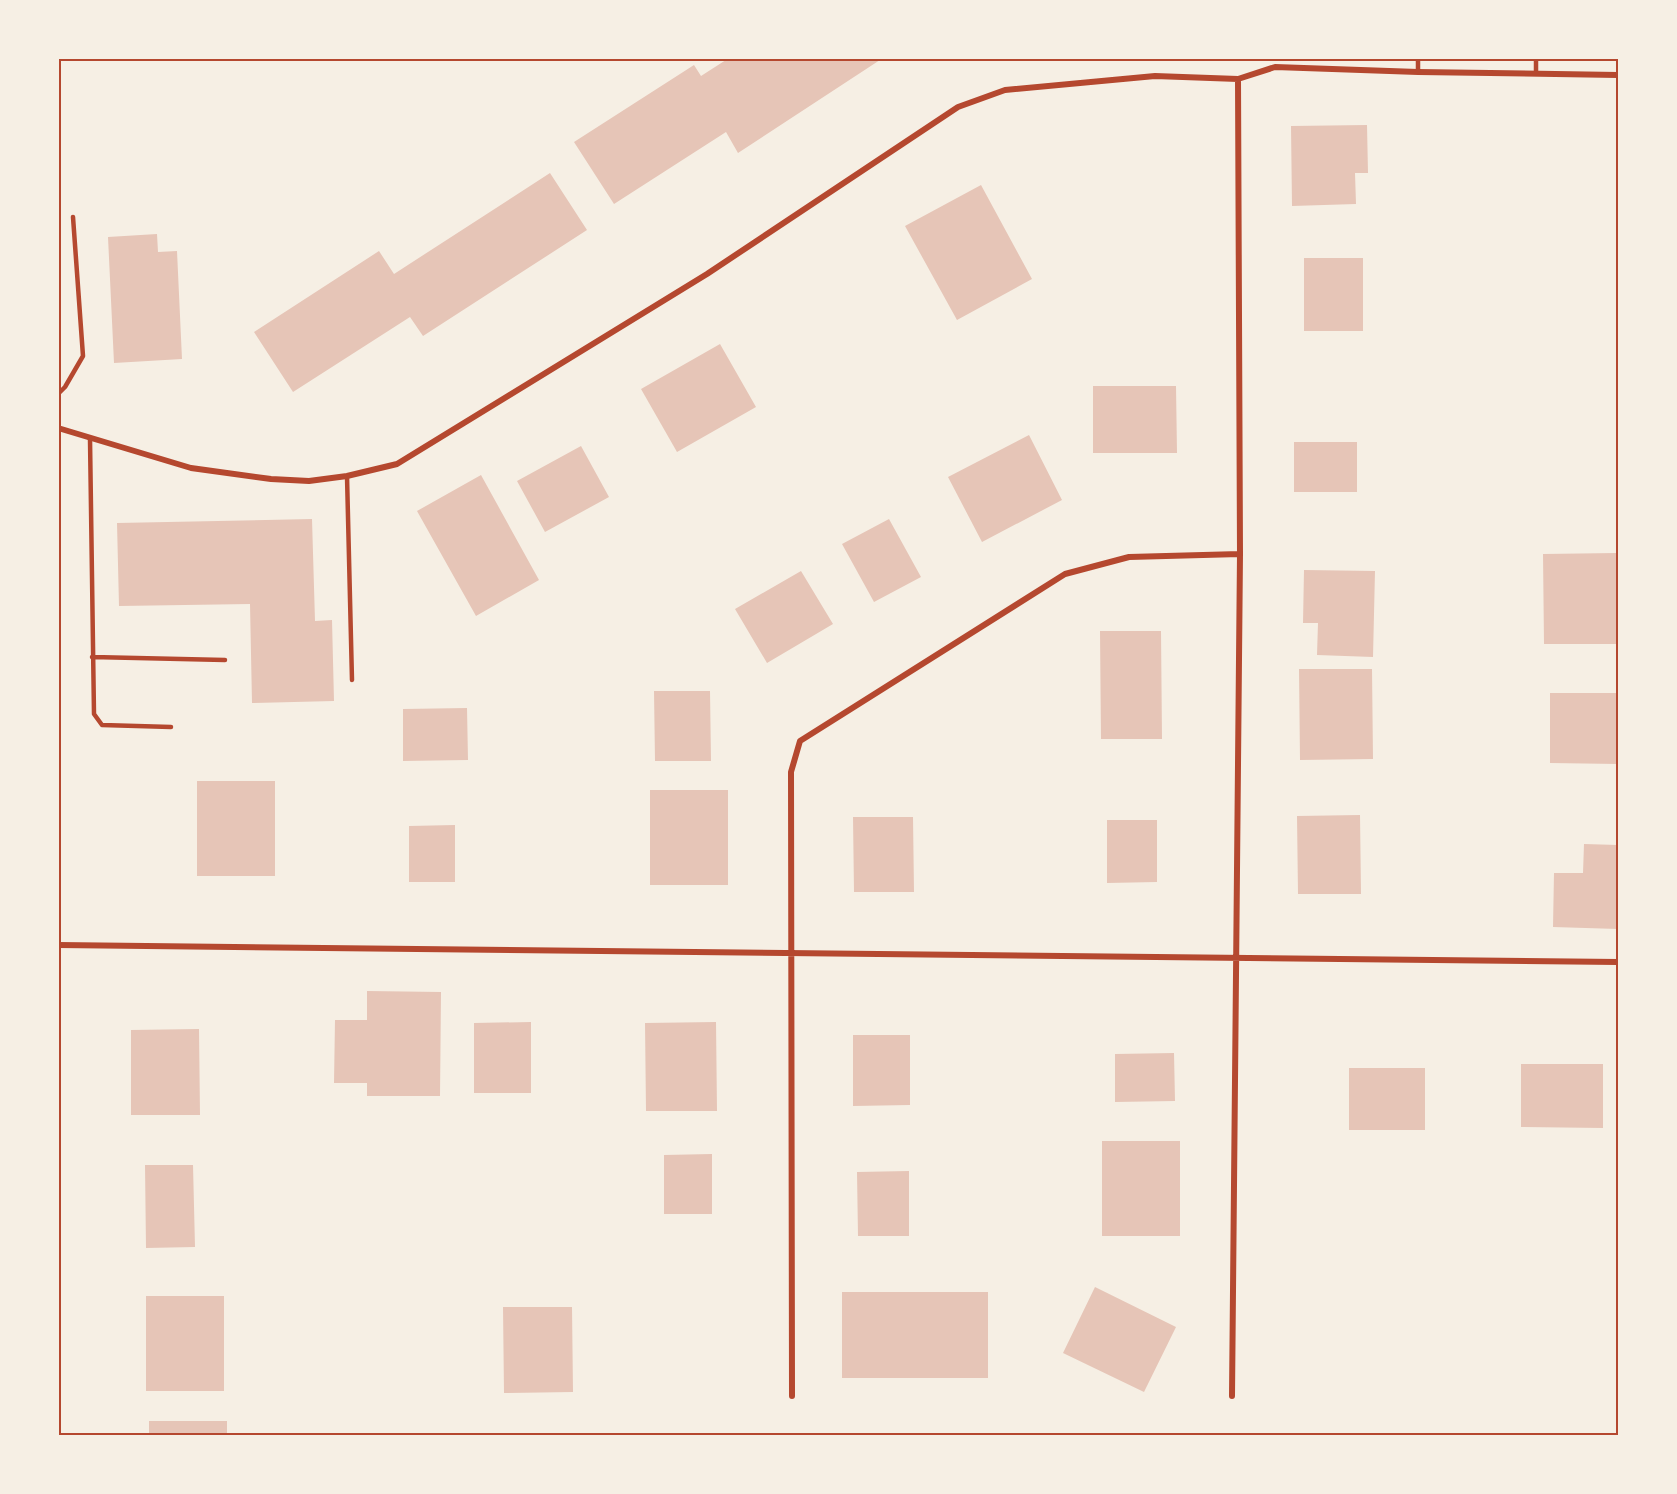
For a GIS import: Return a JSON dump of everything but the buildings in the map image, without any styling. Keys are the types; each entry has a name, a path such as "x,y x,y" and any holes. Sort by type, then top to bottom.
{"street":[{"path":"1275,58 1275,67"},
{"path":"58,428 191,468 271,479 309,481 347,476 397,464 706,274 958,107 1005,90 1155,76 1238,79 1275,67 1618,75"},
{"path":"1232,1396 1240,554 1238,79"},
{"path":"792,1396 791,772 800,741 1065,574 1128,557 1240,554"},
{"path":"58,945 1618,962"}],"lane":[{"path":"1418,58 1418,72"},
{"path":"1536,58 1536,73"},
{"path":"58,394 66,387 83,356 73,217"},
{"path":"90,439 94,714 102,725 171,726"},
{"path":"347,476 352,680"},
{"path":"92,657 225,660"}]}
